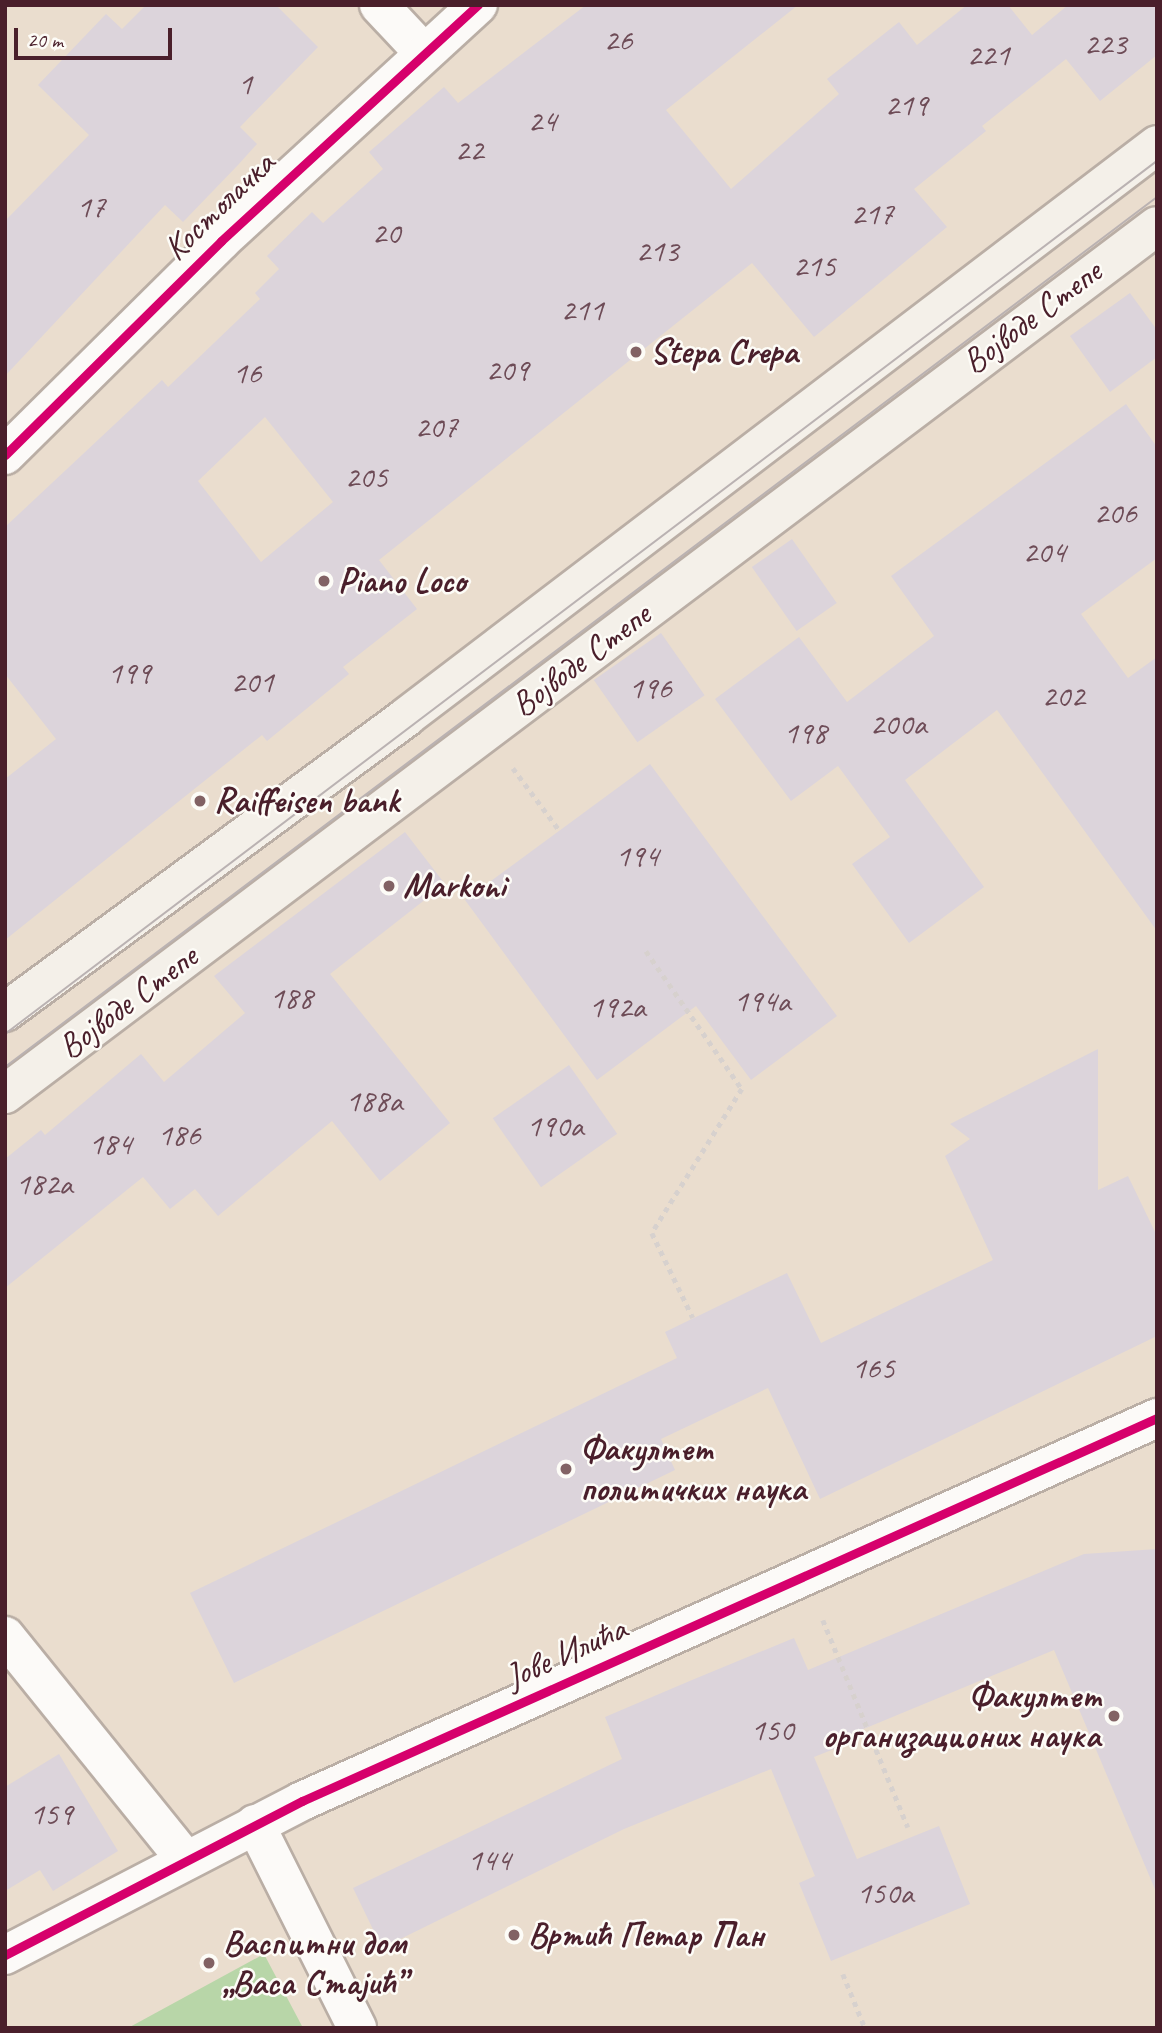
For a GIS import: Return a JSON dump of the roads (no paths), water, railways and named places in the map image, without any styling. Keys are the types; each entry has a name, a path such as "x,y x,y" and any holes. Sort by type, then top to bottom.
{"main road":[{"name":"Војводе Степе","path":"5,1012 417,708 1157,145"},
{"name":"Војводе Степе","path":"5,1094 1157,226"}],"street":[{"path":"379,5 424,53"},
{"name":"Костолачка","path":"5,455 221,240 478,5"},
{"name":"Јове Илића","path":"5,1955 255,1824 1157,1418"},
{"path":"5,1636 184,1859"},
{"path":"255,1824 357,2028"}],"tram line":[{"path":"5,1034 1157,161"},
{"path":"5,1067 1157,197"}],"place":[{"name":"Stepa Crepa","path":"636,352"},
{"name":"Piano Loco","path":"324,581"},
{"name":"Raiffeisen bank","path":"200,801"},
{"name":"Markoni","path":"389,886"},
{"name":"Факултет политичких наука","path":"566,1469"},
{"name":"Факултет организационих наука","path":"1114,1716"},
{"name":"Вртић Петар Пан","path":"514,1935"},
{"name":"Васпитни дом „Васа Стајић”","path":"209,1963"}]}
